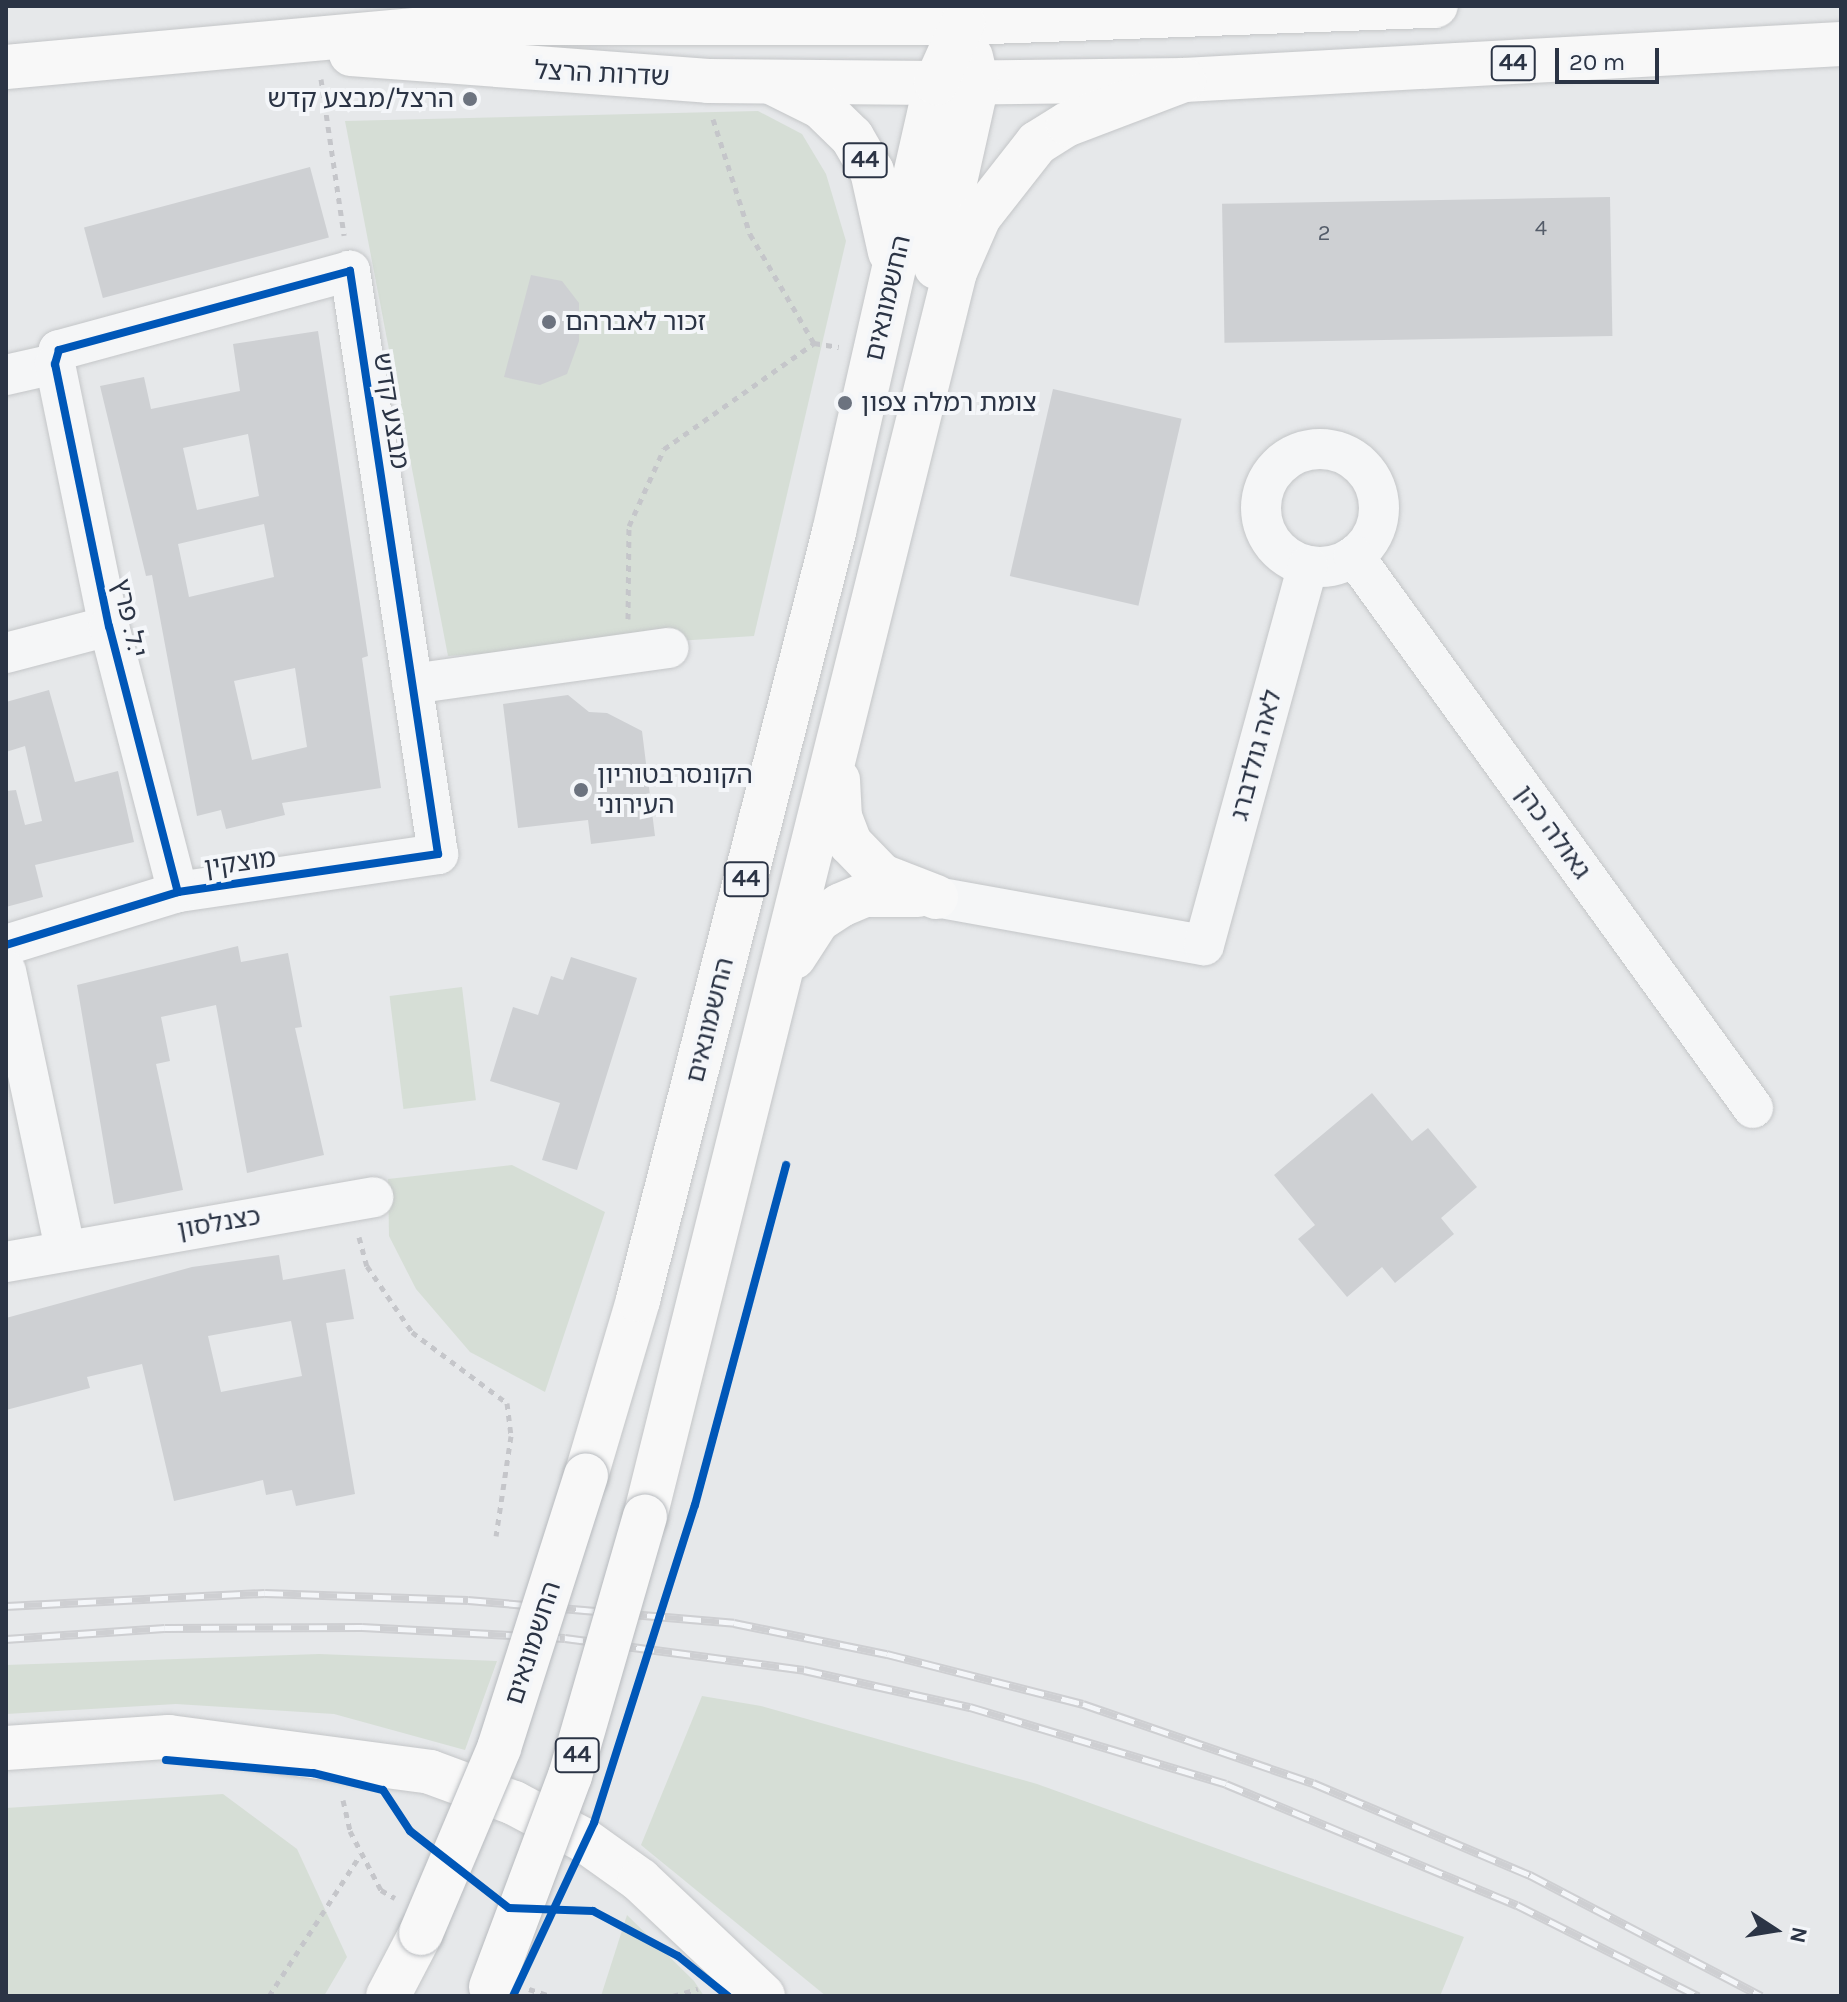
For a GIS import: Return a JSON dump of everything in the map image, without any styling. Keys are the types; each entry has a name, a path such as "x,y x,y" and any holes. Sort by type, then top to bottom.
{"main road":[{"name":"שדרות הרצל","path":"6,67 486,23 963,23 1436,6"},
{"name":"החשמונאים","path":"388,1996 421,1933 499,1748 586,1476 638,1300 893,279 956,83 963,23"},
{"name":"שדרות הרצל","path":"269,44 708,81 956,83"},
{"name":"44","path":"956,83 1184,80 1841,44"},
{"name":"44","path":"503,1990 570,1776 645,1517 779,989 926,377 955,272 979,217 1037,143 1068,124 1184,80"},
{"name":"44","path":"773,83 821,107 852,137 872,171 886,217 893,279"},
{"path":"926,377 934,273 956,83"},
{"path":"847,712 837,796 850,843 882,876 936,897"},
{"path":"779,989 818,920 841,905 864,895 936,897"},
{"path":"6,1748 169,1737 430,1772 514,1803 584,1840 640,1880 739,1980 763,1996"}],"street":[{"path":"6,375 57,357 350,271"},
{"name":"מבצע קדש","path":"350,271 438,854"},
{"name":"י.ל. פרץ","path":"57,357 109,626 178,892"},
{"path":"1305,451 1350,457 1374,484 1378,520 1354,556 1336,565 1308,566 1276,547 1261,505 1275,471 1305,451"},
{"name":"גאולה כהן","path":"1354,556 1753,1108"},
{"name":"לאה גולדברג","path":"936,897 1204,945 1308,566"},
{"path":"6,653 109,626"},
{"path":"412,684 668,648"},
{"name":"מוצקין","path":"6,945 178,892 438,854"},
{"path":"6,971 65,1249"},
{"name":"כצנלסון","path":"6,1262 65,1249 361,1199"}],"path":[{"path":"316,50 350,271"},
{"path":"708,81 715,137 750,234 814,343"},
{"path":"628,653 629,526 664,449 814,343 875,353"},
{"path":"361,1199 367,1266 412,1332 507,1403 511,1436 496,1536"},
{"path":"269,1996 362,1853"}],"shaded area":[{"path":"758,111 802,134 826,174 846,241 754,636 448,656 345,121"},
{"path":"462,987 476,1100 403,1109 390,996"},
{"path":"512,1165 605,1212 545,1392 470,1352 416,1289 389,1236 388,1179"},
{"path":"319,1654 497,1661 465,1750 334,1714 176,1704 6,1714 6,1665"},
{"path":"702,1696 761,1706 1037,1784 1464,1937 1440,1996 826,1996 641,1845"},
{"path":"223,1794 297,1849 347,1957 324,1996 6,1996 6,1808"},
{"path":"627,1915 694,1981 704,1996 601,1996"}],"building":[{"path":"310,167 329,238 103,298 84,228"},
{"path":"1610,197 1612,336 1224,343 1222,204"},
{"name":"זכור לאברהם","path":"531,275 562,281 579,303 579,341 567,374 540,385 504,377"},
{"path":"318,331 368,656 362,658 381,788 282,803 285,815 226,829 221,810 197,816 152,575 146,576 100,386 144,377 151,409 240,391 233,344","holes":["248,434 259,496 197,510 183,448","264,524 274,577 189,597 178,544","295,668 307,747 252,760 234,681"]},
{"path":"1053,389 1182,419 1138,606 1010,576"},
{"path":"49,690 75,782 118,771 134,842 35,865 43,897 6,907 6,791 16,790 25,825 42,821 25,746 6,752 6,702"},
{"name":"הקונסרבטוריון העירוני","path":"568,695 589,712 607,713 642,731 655,836 591,844 588,820 518,828 503,704"},
{"path":"238,946 241,962 288,953 302,1027 295,1028 324,1155 247,1173 216,1005 161,1017 170,1061 156,1064 183,1190 114,1204 77,985"},
{"path":"571,957 637,978 577,1170 542,1160 560,1103 490,1081 513,1007 538,1015 551,976 563,980"},
{"path":"1372,1093 1412,1141 1428,1128 1477,1187 1441,1218 1454,1234 1395,1283 1382,1267 1347,1297 1298,1239 1315,1225 1274,1175"},
{"path":"279,1255 283,1280 345,1269 354,1319 326,1323 355,1494 296,1506 292,1490 266,1495 263,1480 174,1501 142,1364 87,1377 90,1388 6,1410 6,1318 192,1267","holes":["291,1321 302,1376 221,1392 208,1336"]}],"railway":[{"path":"6,1606 265,1593 468,1600 734,1623 887,1654 1083,1704 1313,1783 1530,1875 1761,1996"},
{"path":"6,1639 165,1628 362,1627 565,1638 804,1670 970,1707 1226,1784 1517,1905 1698,1996"}],"cycle path":[{"path":"6,945 178,892 438,854 350,271 59,350 55,364 109,626 178,892"},
{"path":"513,1996 594,1823 695,1505 786,1165"},
{"path":"166,1760 313,1773 383,1790 410,1831 509,1908 593,1911 678,1956 728,1996"}],"place":[{"name":"הרצל/מבצע קדש","path":"470,99"},
{"name":"זכור לאברהם","path":"549,322"},
{"name":"צומת רמלה צפון","path":"845,403"},
{"name":"הקונסרבטוריון העירוני","path":"581,790"}]}
